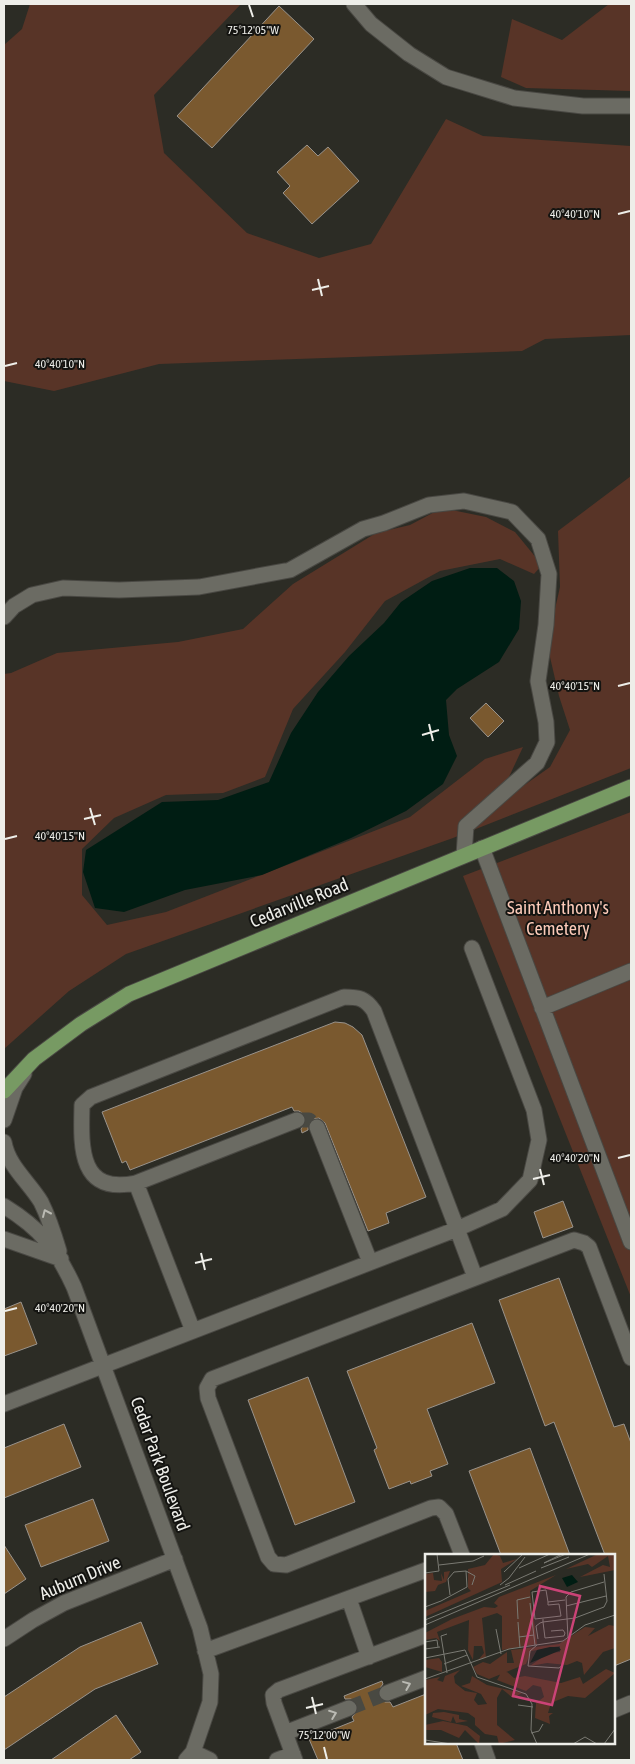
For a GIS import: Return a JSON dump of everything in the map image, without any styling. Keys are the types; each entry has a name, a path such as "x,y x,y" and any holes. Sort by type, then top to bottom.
{"main road":[{"name":"Cedarville Road","path":"4,1091 34,1059 81,1024 129,994 631,786"}],"street":[{"path":"354,4 371,24 409,54 446,77 514,98 583,106 631,106"},
{"path":"4,617 14,606 32,595 63,588 119,590 199,588 290,570 362,529 384,523 429,505 464,502 512,512 538,539 549,574 546,625 538,682 546,722 547,742 536,763 466,826 464,855"},
{"path":"482,848 631,1242"},
{"path":"4,1404 457,1229 502,1209 530,1180 539,1140 534,1110 472,948"},
{"path":"542,1008 631,971"},
{"path":"297,1120 124,1185 110,1185 98,1179 88,1166 82,1150 82,1105 91,1096 344,997 360,997 368,1002 374,1012 475,1278"},
{"path":"4,1120 15,1088 34,1059"},
{"path":"317,1127 370,1262"},
{"path":"4,1142 5,1149 15,1167 40,1201 53,1229 61,1259"},
{"path":"136,1182 193,1331"},
{"name":"Cedar Park Boulevard","path":"4,1206 22,1217 39,1232 61,1259 74,1287 104,1365 200,1628 211,1674 210,1702 190,1756"},
{"path":"4,1239 61,1259"},
{"path":"462,1554 446,1514 439,1507 431,1508 286,1565 274,1564 268,1557 208,1398 207,1388 212,1379 574,1240 584,1243 589,1247 631,1358"},
{"name":"Auburn Drive","path":"4,1639 64,1603 175,1559"},
{"path":"205,1651 425,1570"},
{"path":"348,1599 369,1657"},
{"path":"277,1760 294,1757 274,1703 273,1695 279,1690 425,1635"},
{"path":"387,1693 425,1678"},
{"path":"615,1710 631,1703"},
{"path":"285,1733 349,1708"},
{"path":"482,1744 488,1760"},
{"path":"190,1756 210,1760"}],"green space":[{"path":"30,4 241,4 154,95 164,153 247,233 319,258 371,244 446,119 483,136 631,146 631,335 545,339 522,351 159,364 54,391 4,381 4,45 22,29"},
{"path":"609,4 631,4 631,91 526,88 501,77 512,19 562,40"},
{"path":"631,476 631,768 453,838 126,954 69,991 4,1049 4,674 11,673 57,653 178,642 243,629 293,584 376,533 410,525 442,508 486,517 515,532 542,565 534,574 500,559 440,571 385,601 345,652 293,709 265,777 223,793 166,795 114,818 82,849 82,895 107,925 166,912 410,817 485,759 523,747 508,779 516,791 550,767 570,730 559,696 547,644 560,587 558,531"},
{"name":"Saint Anthony's Cemetery","path":"631,812 631,1297 463,876"}],"shaded area":[{"path":"470,568 497,568 514,581 521,601 519,629 499,662 457,689 446,700 449,735 457,756 443,784 406,811 351,838 262,875 185,890 124,912 95,908 83,872 86,850 162,802 218,800 269,782 291,733 318,692 349,656 384,623 401,602 432,581"}],"building":[{"path":"279,6 314,39 212,148 177,116"},
{"path":"307,145 318,156 328,147 359,181 312,224 283,193 290,186 277,172"},
{"path":"486,703 504,721 488,737 470,718"},
{"path":"335,1022 345,1023 362,1035 426,1197 386,1213 389,1223 368,1231 325,1123 319,1118 313,1119 308,1125 308,1130 302,1133 301,1129 306,1122 306,1116 299,1111 294,1111 292,1107 130,1170 126,1161 122,1163 102,1112"},
{"path":"563,1201 573,1227 543,1238 534,1212"},
{"path":"559,1278 614,1427 624,1424 631,1443 631,1659 615,1666 615,1554 605,1554 554,1422 545,1426 499,1300"},
{"path":"21,1302 37,1344 4,1356 4,1309"},
{"path":"472,1323 495,1383 427,1409 448,1464 430,1471 432,1476 411,1484 410,1481 389,1489 374,1450 377,1448 347,1371"},
{"path":"308,1377 355,1502 295,1525 248,1400"},
{"path":"64,1424 81,1467 4,1498 4,1448"},
{"path":"530,1448 570,1554 501,1554 469,1471"},
{"path":"93,1499 109,1541 41,1567 25,1525"},
{"path":"4,1545 26,1579 4,1594"},
{"path":"141,1622 158,1664 95,1689 4,1750 4,1697 80,1647"},
{"path":"382,1681 383,1684 378,1691 378,1697 385,1702 390,1702 393,1707 425,1694 425,1744 456,1744 463,1760 318,1760 309,1739 354,1721 352,1717 358,1710 358,1704 351,1699 345,1699 344,1696"},
{"path":"116,1715 141,1752 129,1760 51,1760"}],"tunnel":[{"path":"297,1120 309,1120 317,1127"},
{"path":"349,1708 387,1693"}]}
